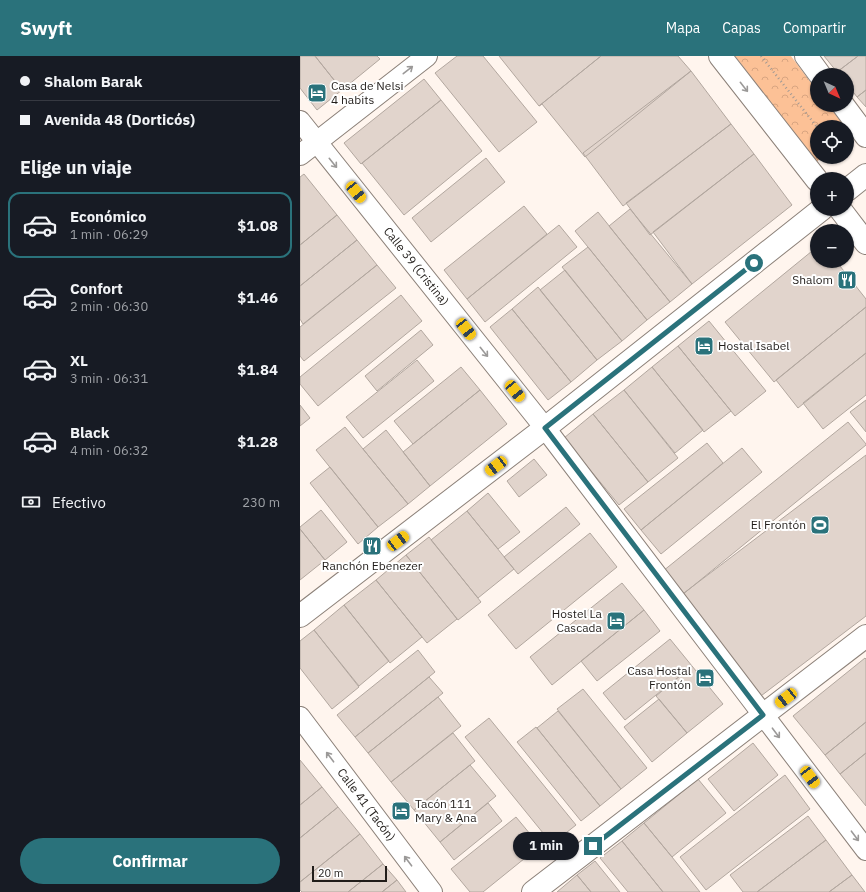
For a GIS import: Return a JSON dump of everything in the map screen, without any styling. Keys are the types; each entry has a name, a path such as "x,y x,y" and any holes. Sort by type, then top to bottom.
{"main road":[{"path":"720,56 811,172"},
{"path":"806,56 815,68"},
{"path":"848,112 866,136"},
{"path":"854,184 866,175"},
{"path":"300,616 545,428 813,216"},
{"path":"845,216 866,243"},
{"path":"533,892 866,636"}],"street":[{"path":"300,155 427,56"},
{"name":"Calle 39 (Cristina)","path":"300,121 545,428 866,850"},
{"name":"Calle 41 (Tacón)","path":"300,718 432,892"}],"path":[{"path":"761,56 811,120"}],"green space":[{"path":"735,56 791,56 810,82 810,112 833,112 840,120 810,120 810,154"}],"building":[{"path":"300,56 315,56 342,90 317,110 300,88"},
{"path":"315,56 377,56 380,59 342,90"},
{"path":"457,56 483,56 537,122 499,152 435,73"},
{"path":"499,56 601,56 539,106"},
{"path":"601,56 678,56 691,71 585,157 542,104 539,106"},
{"path":"824,56 858,56 842,68 834,68"},
{"path":"858,56 866,56 866,90 857,97 854,93 854,68 842,68"},
{"path":"691,71 731,124 623,206 583,153"},
{"path":"424,79 441,100 361,164 344,143"},
{"path":"866,90 866,107 857,97"},
{"path":"441,100 482,151 404,215 362,163"},
{"path":"731,124 754,154 650,235 626,203"},
{"path":"754,154 792,205 692,284 653,232"},
{"path":"486,158 505,182 431,242 412,218"},
{"path":"304,174 337,215 300,245 300,177"},
{"path":"524,206 547,234 467,299 444,270"},
{"path":"630,209 692,284 670,302 609,226"},
{"path":"598,212 670,302 647,320 575,231"},
{"path":"337,215 357,240 300,286 300,245"},
{"path":"559,225 577,247 485,322 467,299"},
{"path":"357,240 377,265 303,324 300,319 300,286"},
{"path":"588,247 647,320 622,341 562,267"},
{"path":"810,253 810,268 842,268 866,299 866,307 774,382 725,322"},
{"path":"377,265 396,288 304,361 300,356 300,327"},
{"path":"565,270 622,341 597,360 540,290"},
{"path":"538,287 597,360 571,382 512,309"},
{"path":"401,295 422,321 318,406 300,384 300,377"},
{"path":"866,307 866,353 798,408 776,380"},
{"path":"512,309 571,382 548,400 490,327"},
{"path":"709,321 766,391 735,416 678,346"},
{"path":"421,330 433,345 377,391 365,376"},
{"path":"678,346 731,411 704,432 652,367"},
{"path":"866,353 866,395 823,429 803,403"},
{"path":"417,360 434,381 363,438 346,417"},
{"path":"461,367 480,390 413,444 394,421"},
{"path":"652,367 703,430 675,453 624,390"},
{"path":"480,390 507,424 430,486 403,452"},
{"path":"624,390 678,458 648,482 593,414"},
{"path":"866,400 866,432 850,412"},
{"path":"300,405 310,418 300,426"},
{"path":"593,414 648,482 619,505 564,438"},
{"path":"848,422 866,445 682,595 663,571"},
{"path":"345,427 408,504 378,527 316,450"},
{"path":"386,430 430,486 408,504 363,449"},
{"path":"707,443 723,463 641,530 624,509"},
{"path":"742,448 762,472 661,554 641,530"},
{"name":"El Frontón","path":"866,455 866,616 753,702 676,599"},
{"path":"534,459 547,475 519,497 507,481"},
{"path":"330,467 378,527 358,544 310,483"},
{"path":"488,493 520,532 498,549 467,511"},
{"path":"566,507 580,524 518,574 504,557"},
{"path":"321,510 347,542 325,560 300,529 300,527"},
{"path":"467,511 514,569 478,598 431,540"},
{"path":"300,529 325,560 300,580"},
{"path":"590,533 617,567 516,649 488,615"},
{"path":"429,537 481,602 458,620 406,555"},
{"path":"406,555 457,619 427,643 376,580"},
{"path":"376,580 422,637 390,663 344,605"},
{"path":"622,583 644,610 552,685 530,657"},
{"path":"344,605 389,661 359,686 314,630"},
{"path":"644,610 660,631 597,681 581,661"},
{"path":"314,630 359,687 332,709 300,668 300,641"},
{"path":"670,639 692,666 625,720 603,693"},
{"path":"418,650 435,672 355,737 337,715"},
{"path":"865,658 866,722 825,755 793,716"},
{"path":"692,666 723,704 687,733 656,696"},
{"path":"429,677 443,693 368,753 355,737"},
{"path":"583,689 647,768 621,789 557,709"},
{"path":"438,697 461,726 391,782 368,753"},
{"path":"659,699 687,733 652,762 624,727"},
{"path":"558,711 621,789 600,806 537,728"},
{"path":"489,718 576,825 552,844 465,737"},
{"path":"866,722 866,753 840,774 825,755"},
{"path":"536,727 600,806 581,821 517,742"},
{"path":"453,733 475,761 414,810 391,782"},
{"path":"753,743 778,775 734,811 708,779"},
{"path":"866,753 866,806 840,774"},
{"path":"300,760 322,787 300,805"},
{"path":"470,765 496,796 440,842 414,810"},
{"path":"785,775 810,809 706,890 680,857"},
{"path":"698,779 726,813 672,857 644,823"},
{"path":"322,787 338,807 300,838 300,805"},
{"path":"488,803 502,821 454,860 440,842"},
{"path":"338,807 360,834 300,882 300,838"},
{"path":"808,816 826,840 757,892 743,892 730,875"},
{"path":"516,817 540,846 483,892 470,892 451,869"},
{"path":"644,823 700,892 663,892 622,841"},
{"path":"360,834 383,864 348,892 302,892 300,890 300,882"},
{"path":"826,840 852,875 829,892 757,892"},
{"path":"622,841 663,892 628,892 600,858"},
{"path":"595,861 620,892 591,892 577,875"},
{"path":"383,864 397,880 382,892 348,892"},
{"path":"577,875 591,892 557,892"},
{"path":"852,875 865,892 829,892"},
{"path":"397,880 406,892 382,892"}],"place":[{"name":"Casa de Nelsi 4 habits","path":"317,93"},
{"name":"Shalom","path":"847,280"},
{"name":"Hostal Isabel","path":"704,346"},
{"name":"El Frontón","path":"820,525"},
{"name":"Ranchón Ebenezer","path":"372,546"},
{"name":"Hostel La Cascada","path":"616,621"},
{"name":"Casa Hostal Frontón","path":"705,678"},
{"name":"Tacón 111 Mary & Ana","path":"401,811"}],"route":[{"path":"593,846 763,715 545,428 754,263"}]}
